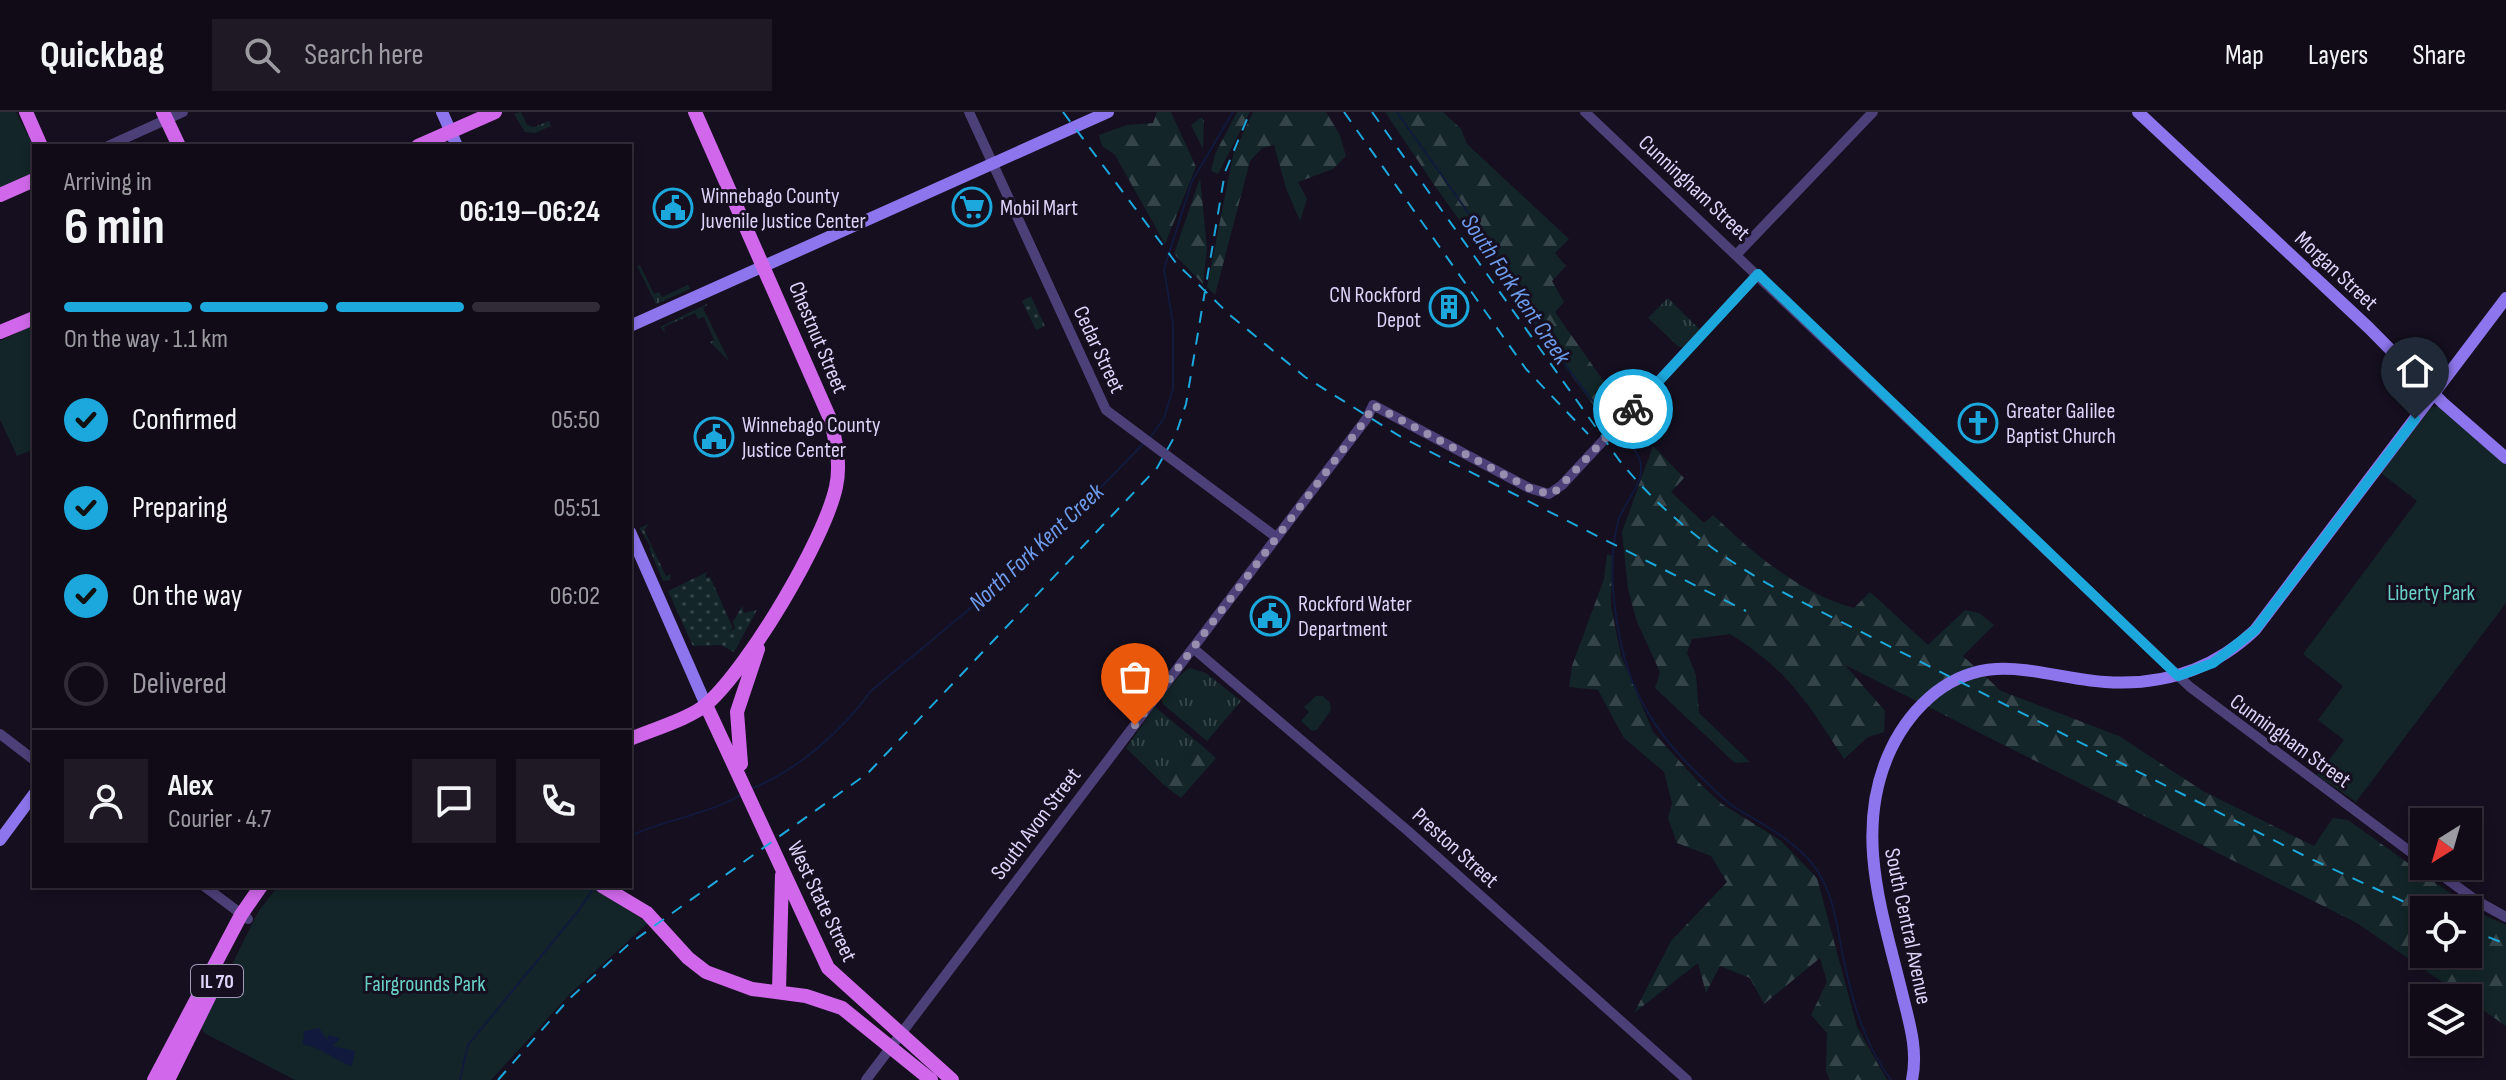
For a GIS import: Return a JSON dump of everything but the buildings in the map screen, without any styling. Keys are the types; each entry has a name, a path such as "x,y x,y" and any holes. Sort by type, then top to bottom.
{"main road":[{"path":"26,112 40,144"},
{"path":"442,112 456,144"},
{"path":"423,144 495,112"},
{"name":"Chestnut Street","path":"695,112 831,421 838,453 837,485 823,528 763,634"},
{"path":"632,325 1108,112"},
{"name":"Morgan Street","path":"2138,112 2434,394 2506,458"},
{"path":"165,116 178,144"},
{"path":"0,195 32,181"},
{"name":"South Central Avenue","path":"1912,1080 1915,1047 1875,880 1870,836 1877,783 1904,726 1925,702 1956,679 1992,668 2109,682 2178,676 2213,663 2255,630 2506,298"},
{"path":"0,332 32,319"},
{"name":"West State Street","path":"632,537 828,968 931,1080"},
{"path":"632,738 706,705 763,634"},
{"path":"745,785 737,712 763,634"},
{"path":"0,840 32,797"},
{"path":"779,990 782,869"},
{"name":"IL 70","path":"154,1080 260,888"},
{"name":"IL 70","path":"168,1080 244,917 270,888"},
{"name":"West State Street","path":"606,888 657,922 688,958 706,972 752,989 779,990 842,1008 896,1039 952,1080"}],"street":[{"path":"112,144 165,116 183,112"},
{"name":"Cedar Street","path":"969,112 1106,410 1276,537"},
{"name":"Cunningham Street","path":"1585,112 2178,676 2214,708 2410,852"},
{"path":"1737,254 1873,112"},
{"name":"South Avon Street","path":"866,1080 1194,649 1367,418 1373,405 1529,488 1549,494 1557,490 1621,423 1758,274"},
{"name":"Preston Street","path":"1194,649 1408,831 1687,1080"},
{"path":"0,734 32,758"},
{"path":"2448,880 2506,917"},
{"path":"207,888 244,917"}],"green space":[{"path":"0,112 16,112 32,144 32,175 0,189"},
{"path":"521,112 527,125 534,127 549,121 551,126 535,133 525,132 514,114"},
{"path":"1157,112 1171,112 1196,167 1165,244 1115,155 1102,146 1099,135 1127,125 1153,123"},
{"path":"1237,112 1250,112 1218,174 1211,171 1215,154"},
{"path":"1253,112 1326,112 1340,135 1346,156 1333,169 1298,182 1307,199 1300,221 1286,188 1274,145 1262,148 1250,161 1215,295 1207,287 1233,155"},
{"path":"1385,112 1443,112 1461,129 1467,144 1569,239 1555,253 1566,266 1552,281 1564,302 1555,312 1624,410 1609,427 1437,189"},
{"path":"1202,117 1204,121 1203,149 1191,125"},
{"path":"1200,178 1207,248 1203,284 1174,254"},
{"path":"640,265 654,294 659,292 662,297 688,285 690,289 656,304 637,266"},
{"path":"1031,296 1045,326 1036,330 1022,301"},
{"path":"1668,298 1700,330 1685,347 1679,347 1648,318"},
{"path":"709,303 703,308 729,361 710,342 714,340 704,317 698,319 695,313 664,327 665,333 660,327"},
{"path":"32,326 32,450 17,456 0,420 0,341"},
{"name":"Liberty Park","path":"2443,407 2506,462 2506,603 2356,802 2317,775 2344,740 2318,720 2343,686 2303,654 2417,501 2381,473 2429,409"},
{"path":"1653,446 1684,478 1671,492 1704,523 1713,515 1761,557 1796,582 1854,608 1870,592 1928,645 1965,610 1979,613 1994,625 1963,656 2001,691 2119,736 2203,791 2314,846 2333,818 2348,820 2410,864 2410,880 2432,880 2454,896 2410,896 2410,960 2357,923 1845,665 1885,711 1884,732 1868,737 1844,759 1807,704 1768,661 1730,634 1692,639 1687,653 1696,675 1699,713 1750,762 1735,763 1655,688 1660,672 1637,622 1628,589 1622,532"},
{"path":"649,524 644,530 666,576 671,574 670,580 663,581 651,547 639,528"},
{"path":"1607,554 1612,556 1611,606 1621,656 1653,732 1722,804 1780,840 1817,878 1857,1027 1887,1080 1830,1080 1826,1071 1827,1033 1811,1015 1827,982 1820,958 1764,1004 1750,978 1720,966 1706,993 1698,963 1634,1013 1671,941 1727,882 1711,856 1677,843 1668,818 1672,803 1664,772 1624,738 1598,690 1569,687 1572,666 1604,579"},
{"path":"707,572 705,578 710,577 733,628 728,632 735,629 733,622 742,606 744,613 757,610 734,652 721,645 693,646 668,591"},
{"path":"1190,668 1206,673 1241,701 1207,741 1163,704 1161,698"},
{"path":"1316,696 1323,696 1330,703 1331,710 1317,730 1312,731 1301,721 1309,712 1304,707"},
{"path":"1155,707 1206,749 1200,755 1193,752 1164,785 1126,748"},
{"path":"1206,749 1216,758 1181,798 1164,785 1193,752 1200,755"},
{"name":"Fairgrounds Park","path":"276,888 594,888 648,923 571,993 491,1080 295,1080 204,1033 201,1027 258,912"},
{"path":"2482,914 2506,925 2506,1026 2482,1009 2482,984 2445,984 2422,968 2482,968"}],"water":[{"path":"319,1028 327,1040 328,1035 340,1038 333,1046 355,1051 352,1066 303,1045 304,1031"}],"waterway":[{"name":"North Fork Kent Creek","path":"1150,438 1164,418 1173,389 1173,324 1164,269 1192,181 1233,112"},
{"name":"South Fork Kent Creek","path":"1397,112 1465,208 1556,351 1612,424"},
{"name":"South Fork Kent Creek","path":"1619,432 1636,452 1641,466 1639,481 1618,522 1612,573 1621,644 1638,695 1667,740 1719,795 1790,843 1817,870 1831,901 1860,1021 1873,1052 1891,1080"},
{"name":"North Fork Kent Creek","path":"753,788 803,760 833,734 871,691 1039,551 1145,442"},
{"name":"North Fork Kent Creek","path":"632,835 741,795"},
{"name":"North Fork Kent Creek","path":"460,1080 468,1045 594,888"}],"railway":[{"path":"1063,112 1176,263 1231,316 1305,377 1401,437 1746,611"},
{"path":"498,1080 568,1000 629,944 868,773 1157,468 1176,434 1186,404 1225,172 1250,112"},
{"path":"1344,112 1526,369 1588,434"},
{"path":"1372,112 1619,460 1656,501 1697,537 1790,596 2309,858 2410,905"},
{"path":"2482,935 2506,944"}],"way so far":[{"path":"1135,725 1367,418 1373,405 1529,488 1549,494 1557,490 1633,409"}],"place":[{"name":"Mobil Mart","path":"972,207"},
{"name":"Winnebago County Juvenile Justice Center","path":"673,208"},
{"name":"CN Rockford Depot","path":"1449,307"},
{"name":"Greater Galilee Baptist Church","path":"1978,423"},
{"name":"Winnebago County Justice Center","path":"714,437"},
{"name":"Rockford Water Department","path":"1270,616"}],"route":[{"path":"1633,409 1758,274 2178,676 2213,663 2255,630 2415,419"}]}
